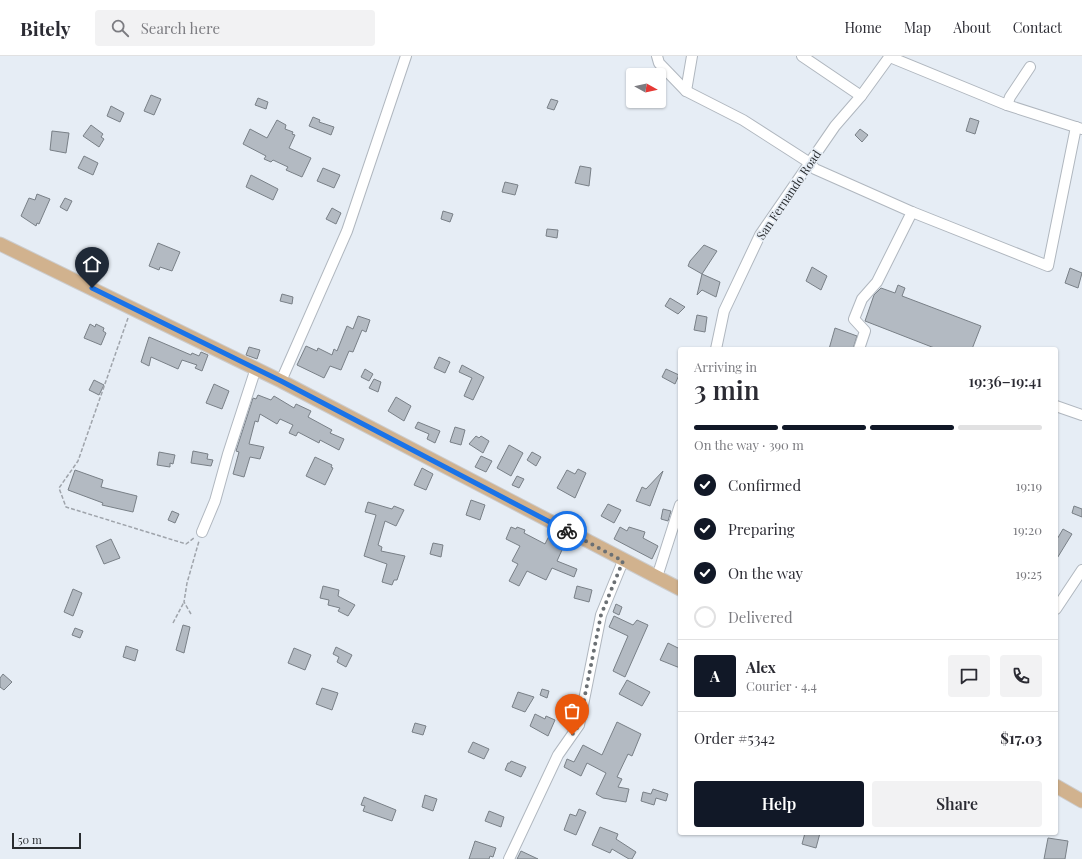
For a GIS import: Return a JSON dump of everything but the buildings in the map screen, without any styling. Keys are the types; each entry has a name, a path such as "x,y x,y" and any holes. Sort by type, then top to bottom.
{"main road":[{"path":"0,244 256,368 623,561 678,588"},
{"path":"1058,787 1082,801"}],"street":[{"path":"281,381 347,232 406,56"},
{"path":"657,56 660,63 686,91 743,120 810,162 815,169 912,212 1048,266 1079,128 1007,105 890,57"},
{"path":"686,91 692,56"},
{"path":"802,56 861,96"},
{"name":"San Fernando Road","path":"716,347 724,311 760,235 835,126 861,96 890,57"},
{"path":"1007,105 1030,68"},
{"path":"860,347 864,331 854,319 859,306 862,299 877,282 912,212"},
{"path":"202,532 215,501 228,454 256,368"},
{"path":"1058,407 1082,415"},
{"path":"658,577 678,512"},
{"path":"509,859 558,755 579,725 601,615 623,561"},
{"path":"1058,606 1082,570"}],"path":[{"path":"131,307 78,461 59,488 66,507 186,544 202,532"},
{"path":"173,623 184,602 193,557 202,532"},
{"path":"184,602 191,614"}],"way so far":[{"path":"567,531 623,561 601,615 579,725 572,735"}],"route":[{"path":"92,288 281,381 567,531"}]}
